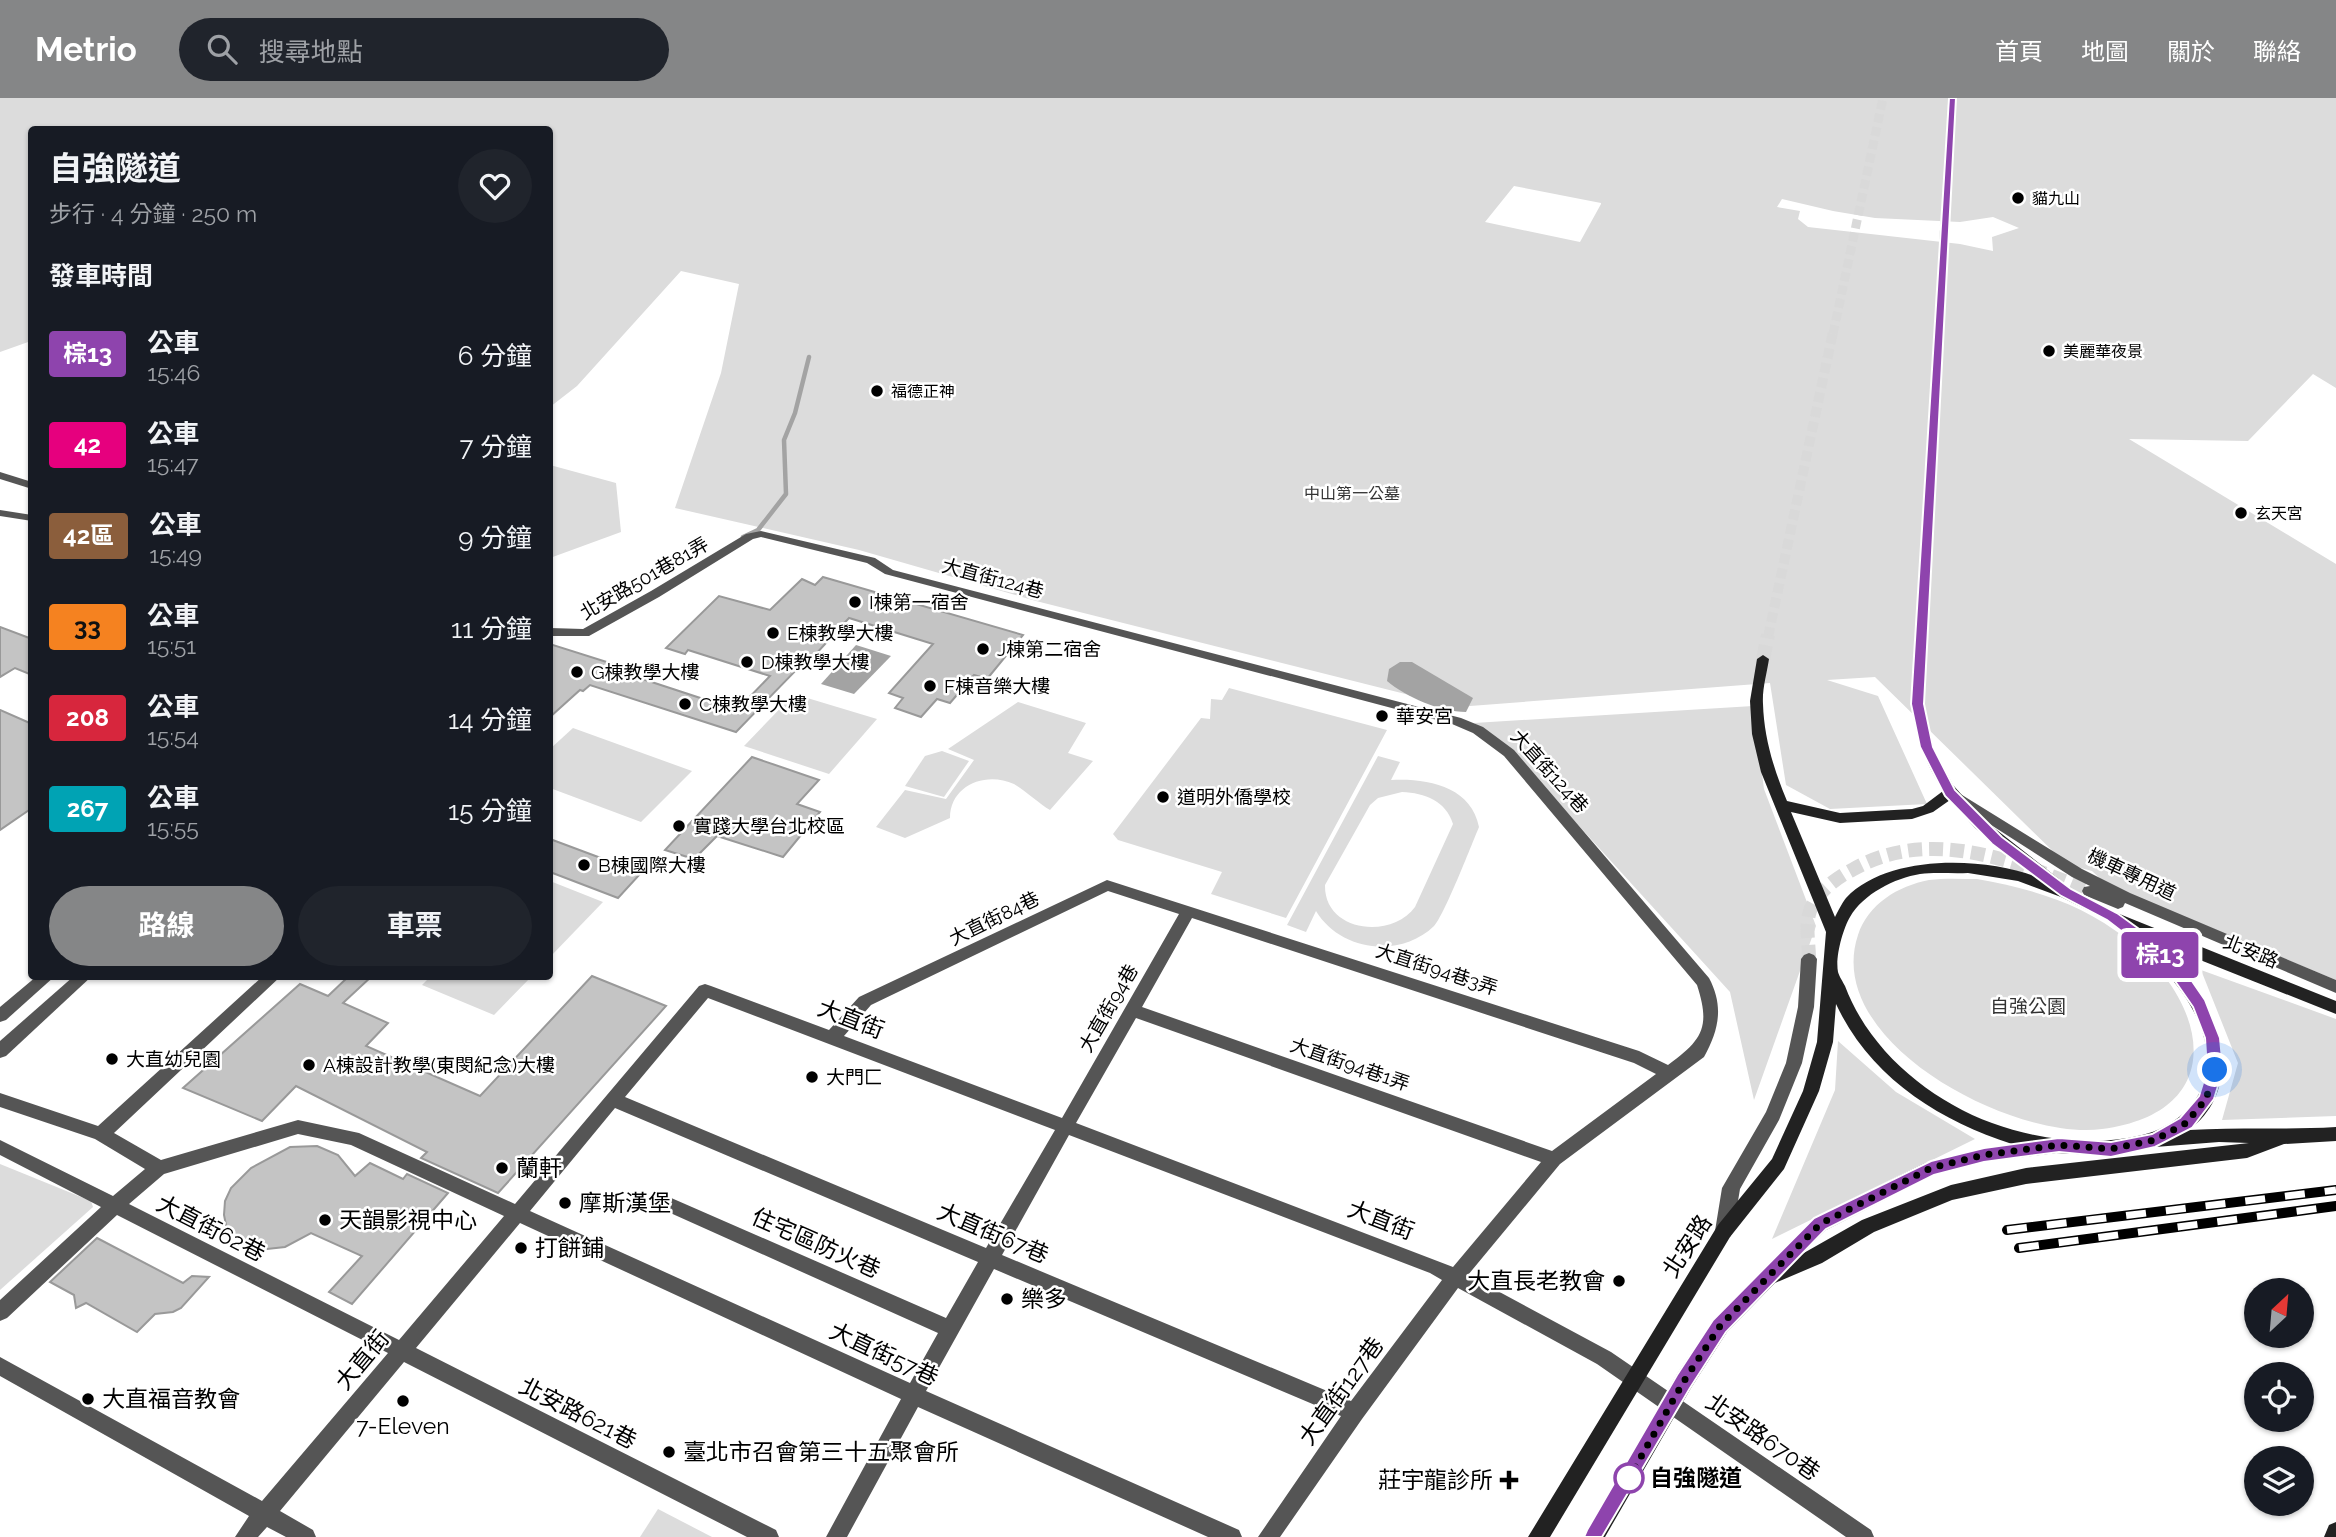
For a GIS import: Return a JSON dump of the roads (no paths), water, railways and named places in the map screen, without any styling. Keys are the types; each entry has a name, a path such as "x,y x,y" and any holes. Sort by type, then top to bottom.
{"main road":[{"path":"1763,659 1756,701 1759,734 1769,772 1833,932"},
{"path":"1917,704 1926,747 1950,793 1997,841 2066,893"},
{"path":"1782,805 1840,818 1912,814 1928,809 1950,793"},
{"name":"北安路","path":"1538,1537 1724,1231 1778,1164 1811,1091 1825,1042 1833,932 1851,902 1881,881 1920,869 1968,868 2019,876 2066,893 2112,916 2256,978 2336,1008"},
{"name":"北安路","path":"2112,916 2148,943 2178,972 2199,1005 2212,1038 2215,1070 2206,1099 2186,1123 2155,1140"},
{"name":"北安路","path":"1831,967 1839,998 1857,1031 1885,1063 1922,1093 1965,1118 2012,1137 2059,1145 2111,1149 2155,1140 2223,1135 2286,1137 2336,1134"},
{"path":"1766,1277 1816,1257 1868,1226 1951,1193 2026,1176 2247,1151 2286,1137"},
{"name":"北安路","path":"1594,1537 1720,1326 1820,1224 1931,1168 1984,1155 2059,1145"}],"street":[{"path":"0,475 28,485"},
{"path":"0,513 28,517"},
{"name":"大直街124巷","path":"750,536 761,534 871,560 889,572 1046,615 1384,700 1478,730 1509,753 1704,982 1713,1006 1710,1034 1698,1052 1554,1159 1455,1276"},
{"name":"北安路501巷81弄","path":"553,632 585,633 750,536"},
{"name":"機車專用道","path":"1950,793 2077,873 2125,897 2282,962 2305,976"},
{"name":"大直街84巷","path":"833,1037 865,1001 1107,885 1189,910"},
{"name":"機車專用道","path":"2089,891 2278,969 2336,987"},
{"name":"大直街94巷3弄","path":"1189,910 1639,1058 1670,1074"},
{"name":"大直街94巷","path":"836,1537 950,1329 1189,910"},
{"path":"1724,1231 1731,1188 1773,1115 1794,1063 1805,1007 1809,959"},
{"path":"0,1016 43,980"},
{"path":"0,1051 80,980"},
{"path":"101,1134 271,980"},
{"name":"大直街","path":"245,1537 705,990 1455,1276 1604,1358 1634,1378"},
{"name":"大直街94巷1弄","path":"1131,1010 1554,1159"},
{"path":"0,1100 101,1134 159,1168 0,1312"},
{"name":"大直街67巷","path":"612,1100 1355,1412"},
{"name":"大直街57巷","path":"159,1168 298,1127 353,1138 914,1395 1232,1537"},
{"name":"大直街62巷","path":"0,1147 402,1351"},
{"name":"住宅區防火巷","path":"663,1202 950,1329"},
{"name":"大直街127巷","path":"1268,1537 1455,1276"},
{"name":"北安路621巷","path":"402,1351 769,1537"},
{"path":"0,1366 306,1537"},
{"name":"北安路670巷","path":"1634,1378 1864,1537"}],"waterway":[{"path":"743,537 758,530 786,494 784,440 795,413 809,357"}],"tunnel":[{"path":"1833,334 1883,98"},
{"path":"1938,334 1952,98"},
{"path":"1768,637 1833,332"},
{"path":"1921,637 1938,332"},
{"path":"1763,659 1768,635"},
{"path":"1917,704 1921,635"},
{"path":"1809,959 1808,922 1817,898 1840,877 1881,857 1911,850 1971,852 2031,868 2089,891"}],"railway":[{"path":"2007,1230 2336,1190"},
{"path":"2019,1248 2336,1206"}],"place":[{"name":"貓九山","path":"2018,198"},
{"name":"美麗華夜景","path":"2049,351"},
{"name":"福德正神","path":"877,391"},
{"name":"玄天宮","path":"2241,513"},
{"name":"I棟第一宿舍","path":"855,602"},
{"name":"E棟教學大樓","path":"773,633"},
{"name":"J棟第二宿舍","path":"983,649"},
{"name":"D棟教學大樓","path":"747,662"},
{"name":"G棟教學大樓","path":"577,672"},
{"name":"F棟音樂大樓","path":"930,686"},
{"name":"C棟教學大樓","path":"685,704"},
{"name":"華安宮","path":"1382,716"},
{"name":"道明外僑學校","path":"1163,797"},
{"name":"實踐大學台北校區","path":"679,826"},
{"name":"B棟國際大樓","path":"584,865"},
{"name":"大直幼兒園","path":"112,1059"},
{"name":"A棟設計教學(東閔紀念)大樓","path":"309,1065"},
{"name":"大門匚","path":"812,1077"},
{"name":"蘭軒","path":"502,1168"},
{"name":"摩斯漢堡","path":"565,1203"},
{"name":"天韻影視中心","path":"325,1220"},
{"name":"打餅鋪","path":"521,1248"},
{"name":"大直長老教會","path":"1619,1281"},
{"name":"樂多","path":"1007,1299"},
{"name":"大直福音教會","path":"88,1399"},
{"name":"7-Eleven","path":"403,1401"},
{"name":"臺北市召會第三十五聚會所","path":"669,1452"},
{"name":"自強隧道","path":"1629,1478"},
{"name":"莊宇龍診所","path":"1509,1480"}],"park label":[{"name":"中山第一公墓","path":"1352,493"},
{"name":"自強公園","path":"2028,1006"}]}
